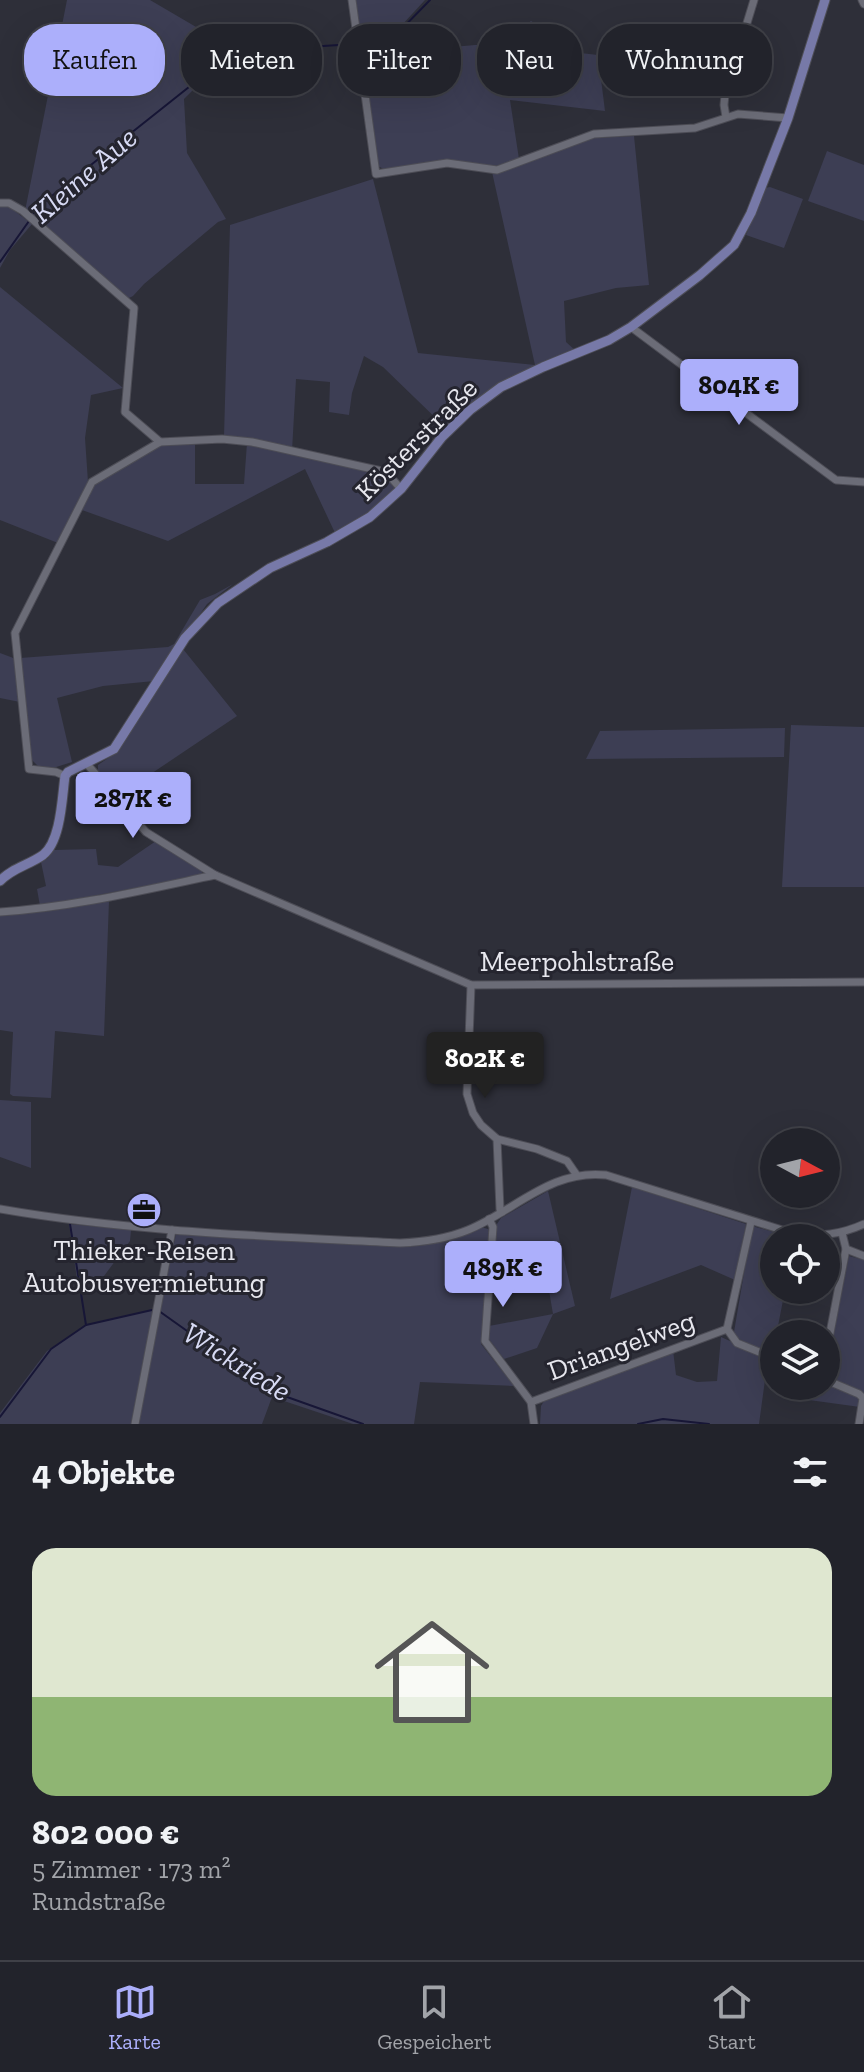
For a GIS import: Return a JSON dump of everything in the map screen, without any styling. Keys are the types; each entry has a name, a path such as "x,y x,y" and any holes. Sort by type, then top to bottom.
{"main road":[{"name":"Kösterstraße","path":"65,776 114,749 185,638 218,603 270,568 327,542 370,517 401,489 442,437 470,410 501,387 609,340 631,327 734,245 751,213 788,118 825,0"},
{"path":"0,881 7,873 44,855 55,842 65,776"}],"street":[{"path":"352,0 376,174 447,163 497,170 594,134 695,128 738,114 788,118"},
{"path":"726,117 725,95 754,0"},
{"path":"0,203 9,203 23,211 134,308 125,412 160,442"},
{"path":"631,327 836,480 864,482"},
{"path":"65,776 29,769 15,633 92,482 160,442 222,439 252,442 386,472 401,489"},
{"name":"Meerpohlstraße","path":"86,763 146,832 215,875 471,985 864,982"},
{"path":"0,912 35,910 106,898 215,875"},
{"path":"471,985 467,1094 473,1113 497,1139 537,1149 567,1161 576,1174"},
{"path":"497,1139 502,1212"},
{"path":"0,1209 62,1219 172,1230 421,1242 468,1230 547,1185 576,1174 606,1175 795,1234 823,1236 842,1233 864,1224"},
{"path":"489,1219 493,1227 485,1341 531,1402 534,1424"},
{"path":"751,1222 727,1329 737,1343 760,1352"},
{"path":"135,1424 172,1230"},
{"path":"832,1320 846,1249 842,1233"},
{"path":"846,1249 864,1256"},
{"name":"Driangelweg","path":"531,1402 727,1329"},
{"path":"840,1386 863,1398 859,1424"}],"shaded area":[{"path":"67,0 150,0 191,24 181,24 181,96 187,96 184,99 187,153 226,219 218,222 127,299 25,211 48,96 165,96 165,24 62,24"},
{"path":"354,0 425,0 403,24 358,24"},
{"path":"475,45 477,96 582,96 582,53 598,55 598,96 603,96 605,111 510,100 519,159 495,166 448,160 387,171 378,166 368,96 461,96 461,46"},
{"path":"634,136 649,285 616,288 564,301 566,342 576,351 536,365 446,428 383,367 364,356 352,393 349,415 329,412 330,382 296,379 292,451 224,436 230,225 373,179 418,353 535,365 492,172 595,138"},
{"path":"827,151 864,165 864,221 808,201"},
{"path":"765,188 803,199 784,248 746,235"},
{"path":"0,206 8,206 32,224 10,250 0,268"},
{"path":"0,287 123,388 91,395 85,438 88,482 58,543 0,520"},
{"path":"195,442 195,484 244,484 247,443 385,473 399,489 369,516 336,535 305,469 168,541 82,510 93,483 160,446"},
{"path":"233,584 207,604 154,681 103,686 57,698 72,762 40,768 31,759 20,658 168,647 174,644 200,600"},
{"path":"183,649 237,716 118,796 98,773 98,765 117,752"},
{"path":"0,653 16,659 20,702 0,698"},
{"path":"791,725 864,727 864,887 782,887"},
{"path":"785,728 784,757 586,759 600,731"},
{"path":"156,841 202,870 202,875 40,906 37,889 46,886 41,862 54,850 96,849 98,865 118,867"},
{"path":"109,901 104,1036 55,1031 51,1098 13,1096 10,1094 13,1032 0,1030 0,916"},
{"path":"0,1100 31,1102 31,1168 0,1157"},
{"path":"632,1187 746,1224 735,1280 701,1265 610,1299"},
{"path":"548,1191 575,1306 553,1314 546,1273 493,1283 497,1224 501,1218"},
{"path":"69,1224 131,1230 130,1241 104,1276 77,1279"},
{"path":"752,1226 760,1228 760,1304 782,1304 779,1320 760,1320 760,1349 737,1338 734,1332"},
{"path":"481,1227 488,1229 490,1235 481,1344 514,1386 420,1382 414,1424 353,1424 272,1397 262,1424 136,1424 176,1234 400,1247 442,1242"},
{"path":"849,1256 864,1260 864,1393 840,1383 840,1320 836,1320"},
{"path":"153,1310 131,1424 0,1424 0,1413 47,1351 86,1325"},
{"path":"553,1314 537,1348 504,1359 489,1339 489,1326"},
{"path":"721,1337 760,1354 762,1400 759,1424 540,1424 544,1401 673,1350 676,1375 697,1382 717,1381"},
{"path":"840,1388 856,1395 860,1407 809,1400 840,1400"}],"waterway":[{"name":"Kleine Aue","path":"407,24 430,0"},
{"name":"Kleine Aue","path":"32,215 38,207 233,52 338,45"},
{"name":"Kleine Aue","path":"0,262 29,221"},
{"path":"70,1224 86,1325"},
{"name":"Wickriede","path":"0,1417 51,1349 86,1325 152,1310"},
{"name":"Wickriede","path":"159,1311 273,1392 363,1424"},
{"name":"Wickriede","path":"638,1424 663,1419 709,1424"}],"place":[{"name":"Thieker-Reisen Autobusvermietung","path":"144,1210"}]}
